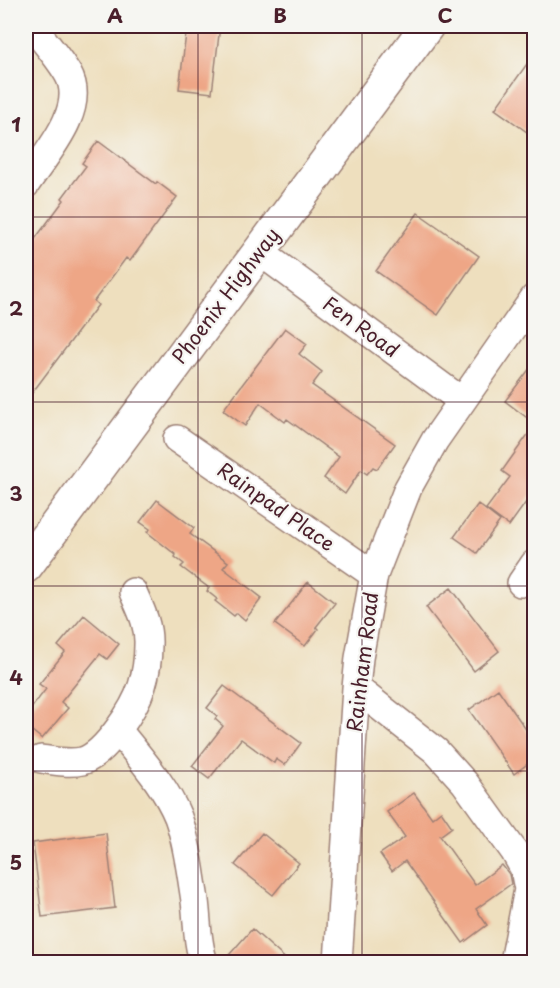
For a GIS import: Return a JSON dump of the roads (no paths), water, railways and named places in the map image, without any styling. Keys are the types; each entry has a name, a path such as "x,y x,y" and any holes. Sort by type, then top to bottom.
{"main road":[{"name":"Phoenix Highway","path":"26,566 427,26"}],"street":[{"path":"26,184 63,130 73,107 74,91 69,75 32,26"},
{"name":"Fen Road","path":"260,252 462,401"},
{"name":"Rainham Road","path":"338,963 356,688 374,575 408,488 435,440 533,305"},
{"name":"Rainpad Place","path":"177,440 374,575"},
{"path":"41,759 64,762 84,761 102,751 118,730 141,688 147,665 146,622 134,592"},
{"path":"356,688 436,751 465,783 514,851 524,869 528,889 514,963"},
{"path":"118,730 157,780 178,816 186,844 195,898 200,951 204,963"}]}
